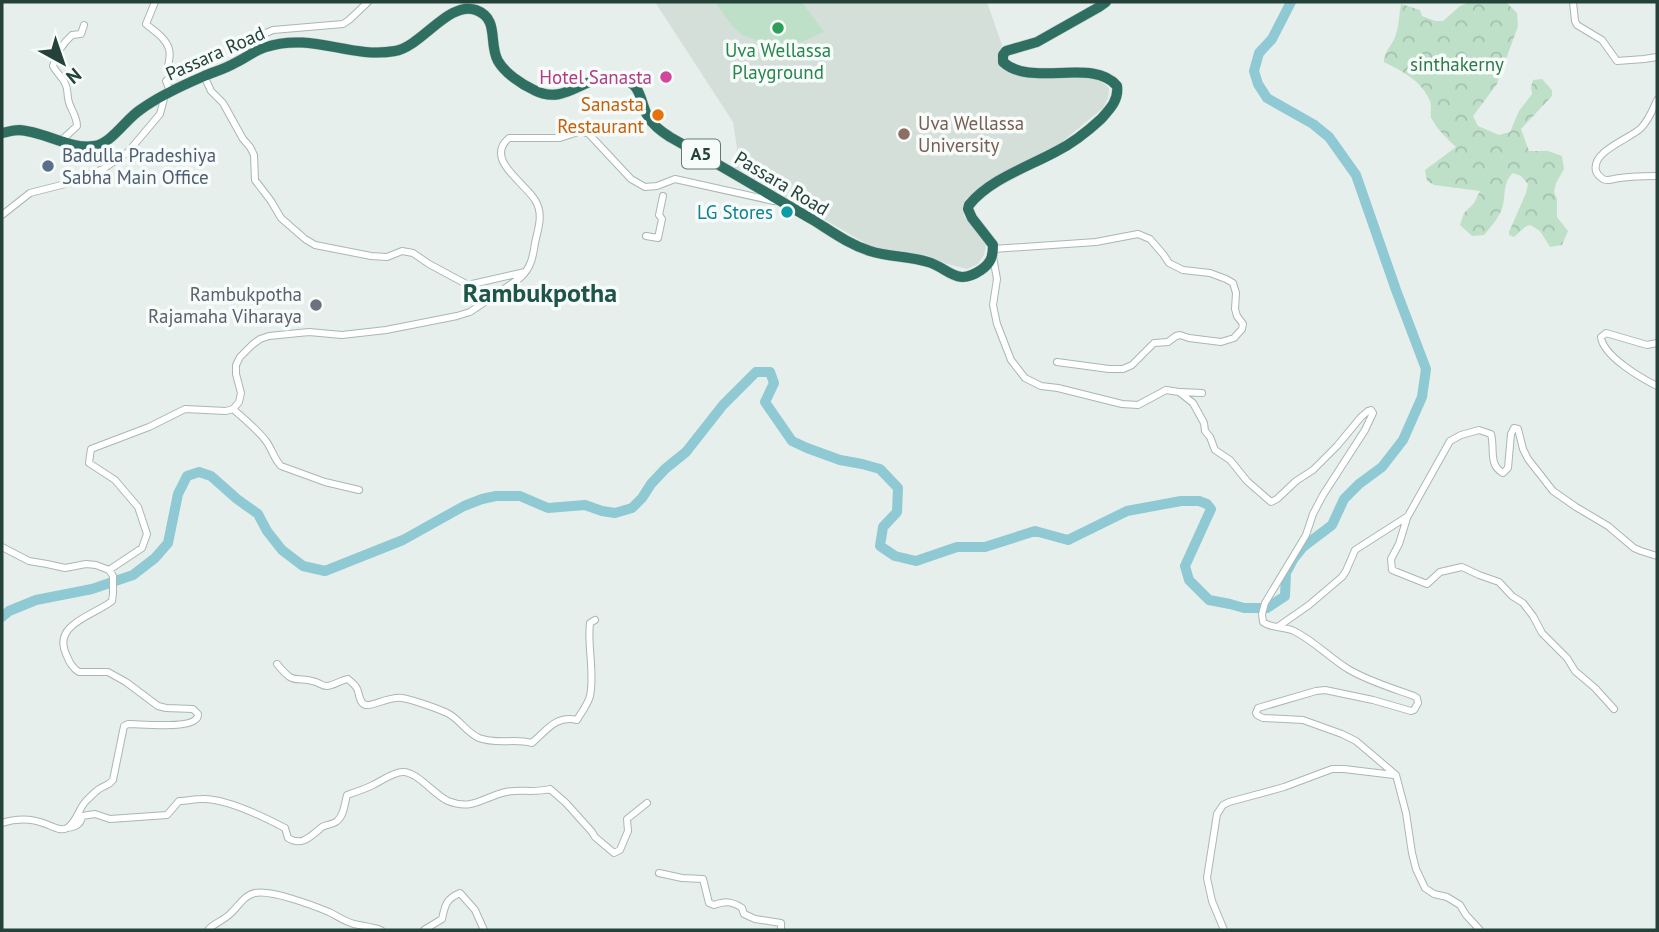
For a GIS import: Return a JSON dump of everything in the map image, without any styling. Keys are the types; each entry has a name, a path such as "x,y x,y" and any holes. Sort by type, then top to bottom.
{"highway":[{"path":"993,252 990,240 969,213 972,201 1005,178 1079,138 1108,112 1118,93 1118,86 1110,79 1097,75 1041,74 1015,70 1003,62 1003,55 1006,51 1037,42 1106,2"},
{"name":"Passara Road","path":"2,133 19,130 88,147 100,145 138,111 168,92 234,64 264,47 302,41 357,51 401,50 454,12 470,8 478,10 489,20 498,62 531,89 554,96 598,78 627,81 635,85 648,117 657,128 842,239 871,252 931,262 960,277 969,277 978,272 990,262 993,252"}],"street":[{"path":"2,215 30,193 69,183 103,169 128,152 160,114 168,92 166,81 170,77 167,69 169,48 146,22 155,2"},
{"path":"264,47 263,38 266,33 273,30 343,24 368,2"},
{"path":"1573,2 1577,26 1602,40 1617,61 1657,57"},
{"path":"58,140 76,127 77,120 67,99 69,90 52,66 58,51 72,35 81,34 85,25"},
{"path":"204,76 211,91 223,103 250,147 254,156 255,180 281,218 305,239 315,245 371,256 387,257 402,251 414,253 468,285 527,272"},
{"path":"1657,100 1643,126 1601,155 1596,168 1597,174 1607,180 1628,176 1657,176"},
{"path":"111,573 142,548 147,534 138,507 116,480 89,463 91,449 149,427 185,409 233,409 239,402 240,393 236,366 240,357 260,339 309,332 342,335 386,330 457,316 470,312 527,272 541,216 536,201 502,162 500,152 503,143 509,138 560,138 581,131 589,134 631,179 645,187 657,186 675,179 783,203"},
{"path":"646,236 658,238 663,196"},
{"path":"1056,362 1123,369 1132,365 1154,343 1168,342 1180,335 1221,342 1234,338 1242,329 1243,324 1235,309 1236,293 1233,283 1210,273 1176,267 1169,263 1150,239 1138,234 1096,242 993,252 997,279 993,305 997,324 1012,360 1025,378 1041,386 1138,405 1166,390 1202,393"},
{"path":"1657,343 1647,345 1606,333 1601,337 1606,350 1657,386"},
{"path":"1179,392 1193,403 1215,450 1230,460 1247,481 1271,502 1313,470 1368,411 1373,413 1313,514 1306,535 1265,603 1263,622 1268,626 1296,632 1346,668 1417,698 1418,704 1411,711 1325,690 1258,708 1256,711 1257,715 1263,718 1303,720 1342,734 1356,741 1396,775 1416,869 1425,888 1460,905 1480,930"},
{"path":"233,409 261,435 281,466 325,482 359,490"},
{"path":"1614,709 1575,671 1567,658 1542,633 1523,603 1499,582 1462,567 1440,572 1427,584 1391,570 1391,559 1408,516 1450,441 1479,430 1490,434 1495,467 1498,472 1503,473 1508,468 1511,434 1516,428 1520,432 1523,450 1528,459 1553,491 1608,526 1634,548 1657,556"},
{"path":"1278,626 1309,605 1342,577 1355,550 1408,516"},
{"path":"2,547 29,561 65,568 96,565 111,573"},
{"path":"67,828 74,822 87,800 113,780 124,726 169,726 194,722 198,714 193,709 158,706 108,672 79,672 72,666 62,639 78,622 110,603 113,594 111,573"},
{"path":"277,664 293,680 330,686 348,679 358,688 364,705 401,697 449,713 476,737 507,743 518,739 532,743 555,722 567,718 577,720 590,697 588,638 590,624 594,620"},
{"path":"1224,930 1212,901 1207,878 1217,814 1223,805 1332,769 1396,775"},
{"path":"2,823 25,819 62,830 77,826 82,816 95,814 110,819 167,816 180,801 211,799 244,809 285,828 288,838 300,843 324,825 336,823 347,795 405,771 445,800 463,806 507,792 550,789 595,837 614,853 620,850 628,831 627,819 646,803"},
{"path":"659,873 703,879 709,903 714,905 733,902 742,908 744,914 755,919 781,923 783,930"},
{"path":"208,930 253,893 271,893 323,910 354,924 381,930"},
{"path":"424,930 442,919 445,905 460,893 475,909 484,930"}],"shaded area":[{"name":"Uva Wellassa University","path":"655,2 987,2 1002,45 998,59 1006,70 1020,76 1036,78 1093,78 1109,88 1108,98 1103,108 1057,146 998,175 966,199 962,209 964,216 986,245 978,264 967,269 926,255 872,247 734,167 737,148 733,122"}],"green space":[{"name":"Uva Wellassa Playground","path":"715,2 802,2 824,32 788,45 756,40 742,35"},
{"name":"sinthakerny","path":"1470,2 1506,2 1517,13 1518,26 1497,84 1473,116 1478,126 1499,135 1510,132 1519,111 1532,94 1533,80 1542,79 1552,90 1552,96 1521,129 1529,151 1548,151 1562,156 1564,169 1554,192 1557,199 1557,217 1568,231 1562,245 1550,247 1540,231 1530,225 1514,237 1509,235 1528,184 1521,176 1513,173 1509,177 1501,211 1491,227 1484,235 1472,236 1460,225 1464,213 1474,203 1480,191 1434,185 1427,181 1425,170 1456,147 1433,121 1430,101 1422,88 1404,73 1384,62 1384,59 1394,40 1401,4 1420,10 1422,16 1443,21 1460,6"}],"waterway":[{"path":"2,617 9,611 36,600 92,589 133,575 155,558 168,543 178,494 187,476 199,472 211,476 258,514 282,550 303,566 325,571 403,540 464,506 496,496 520,496 548,508 585,505 615,513 632,508 665,469 686,452 723,405 756,372 770,372 774,383 765,402 792,441 840,460 880,469 898,488 897,512 883,527 880,546 895,556 916,561 957,547 985,547 1035,531 1068,540 1127,511 1181,501 1199,501 1211,509 1185,566 1189,580 1209,600 1244,608 1267,608 1285,596 1286,573 1294,558 1303,547 1332,525 1344,499 1382,467 1403,440 1422,397 1426,369 1356,175 1329,137 1313,124 1267,98 1258,84 1254,71 1259,53 1272,39 1291,2"}],"place":[{"name":"Uva Wellassa Playground","path":"778,28"},
{"name":"Hotel Sanasta","path":"666,77"},
{"name":"Sanasta Restaurant","path":"658,115"},
{"name":"Uva Wellassa University","path":"904,134"},
{"name":"Badulla Pradeshiya Sabha Main Office","path":"48,166"},
{"name":"LG Stores","path":"787,212"},
{"name":"Rambukpotha Rajamaha Viharaya","path":"316,305"}],"district":[{"name":"Rambukpotha","path":"540,293"}]}
